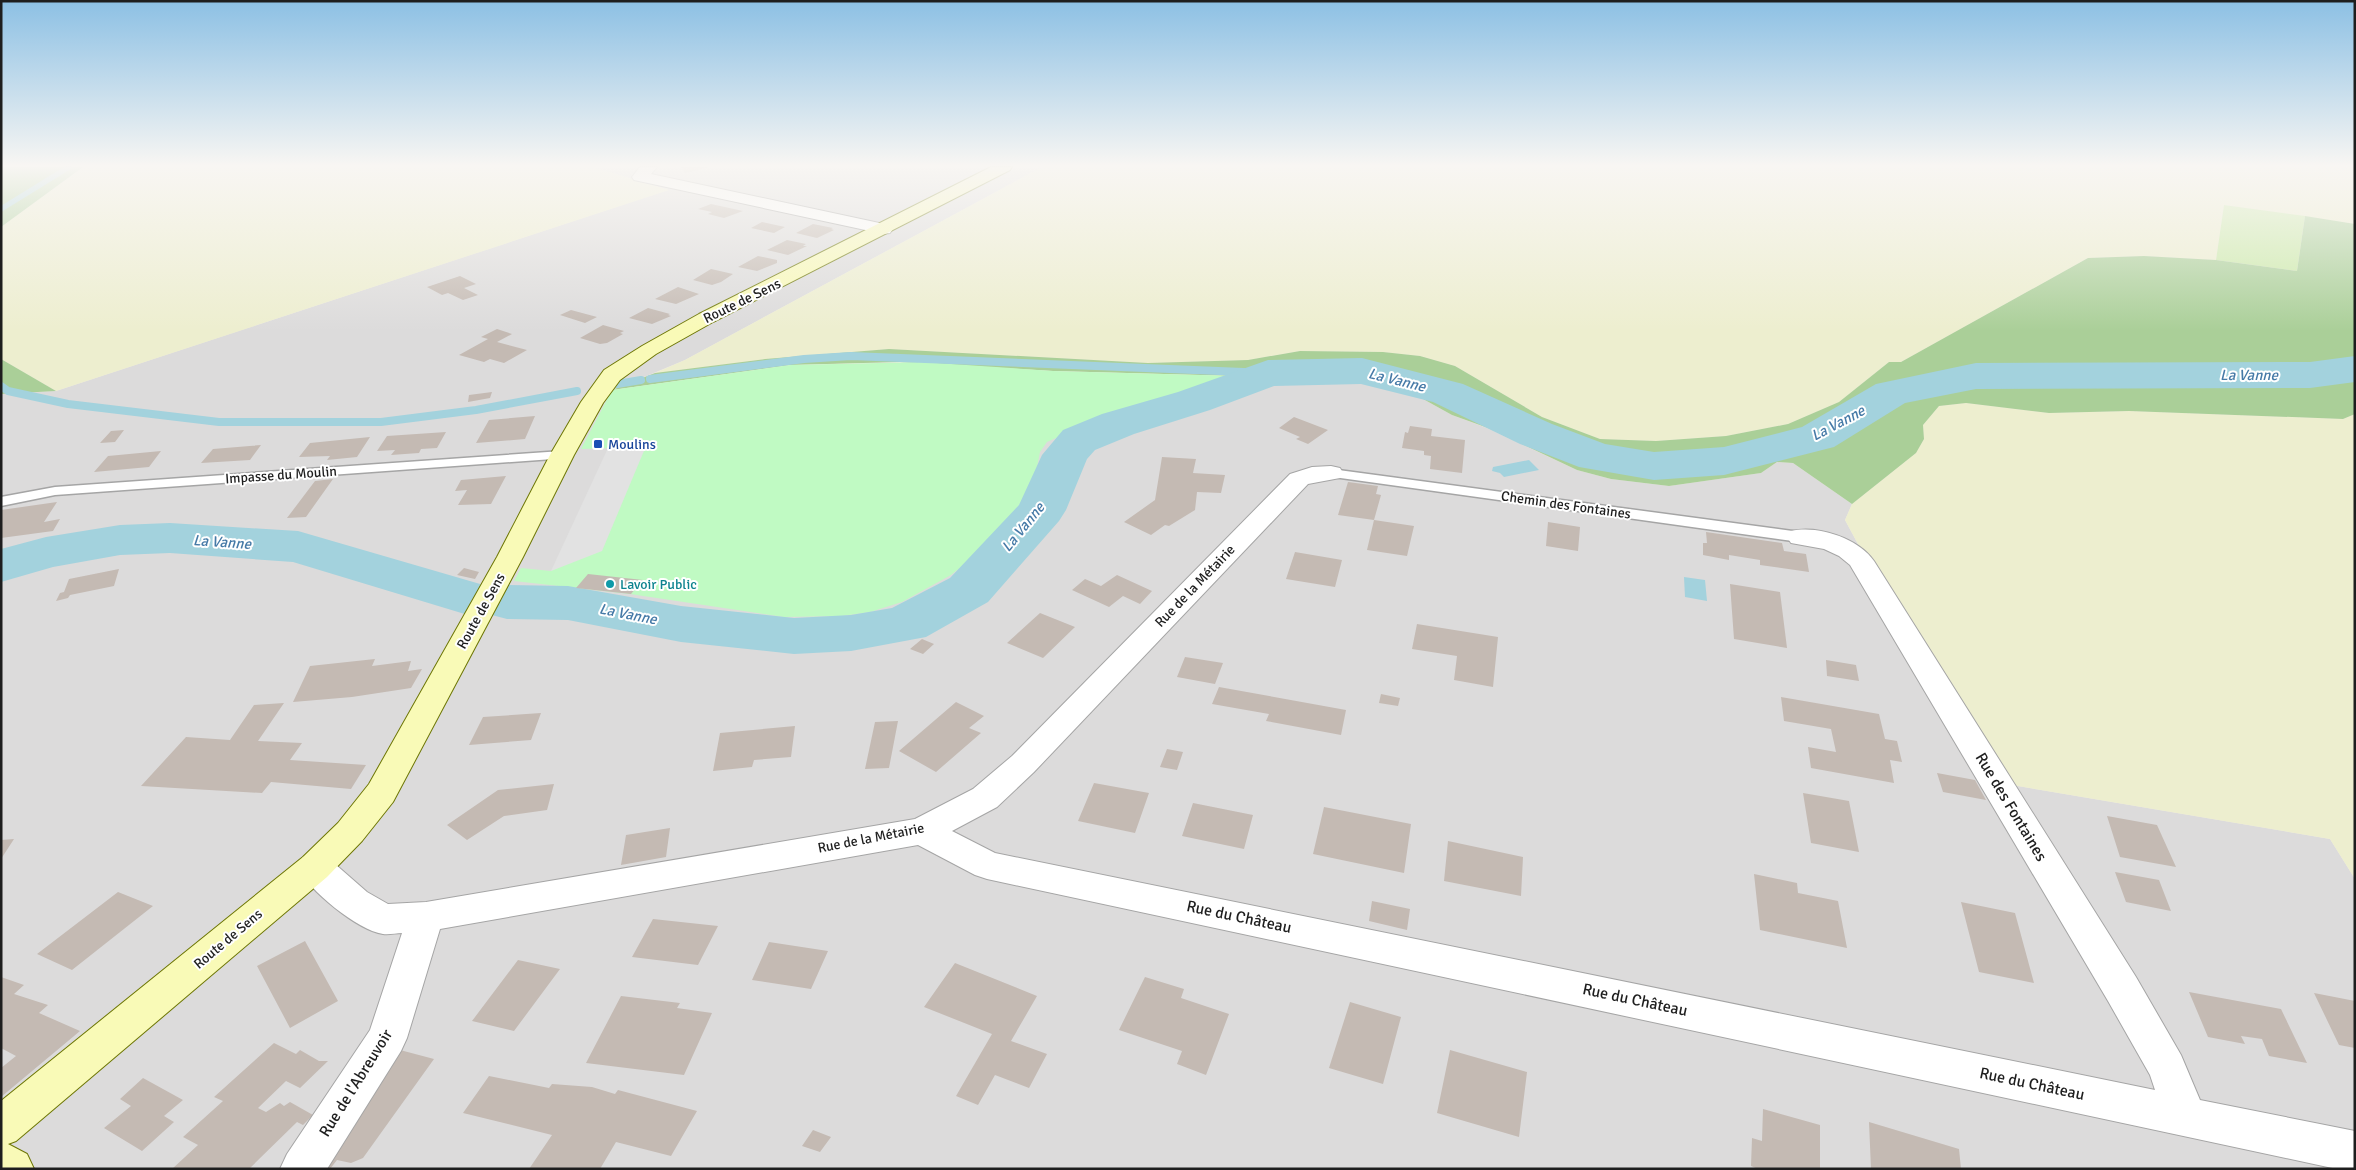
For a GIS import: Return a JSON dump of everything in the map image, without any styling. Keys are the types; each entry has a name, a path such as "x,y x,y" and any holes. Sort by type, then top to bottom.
{"street":[{"path":"849,222 884,229"},
{"name":"Route de Sens","path":"1,1127 315,866 350,832 381,793 510,557 562,455 605,383 648,350 706,318 898,222"},
{"name":"Rue de la Métairie","path":"426,917 922,831 985,798 1023,764 1299,479 1312,474 1331,473"},
{"name":"Rue des Fontaines","path":"1800,537 1825,540 1844,546 1861,561 2122,989 2167,1068 2186,1116"},
{"name":"Rue du Château","path":"922,831 987,864 2355,1152"},
{"path":"315,866 354,902 383,919 426,917"},
{"name":"Rue de l'Abreuvoir","path":"302,1169 387,1038 426,917"},
{"path":"1,1162 12,1169"}],"lane":[{"name":"Impasse du Moulin","path":"1,502 55,491 562,455"},
{"name":"Chemin des Fontaines","path":"1331,473 1800,537"}],"shaded area":[{"path":"572,222 941,222 685,360 615,389 1238,376 1288,385 1304,381 1348,380 1374,383 1414,394 1452,415 1487,428 1577,470 1611,479 1669,486 1761,473 1777,462 1793,463 1852,504 1845,520 1859,546 1868,554 2012,785 2330,839 2355,879 2355,1169 1,1169 1,394 56,391"},
{"path":"646,446 602,551 551,571 608,448"}],"green space":[{"path":"1,222 8,222 1,227"},
{"path":"8,222 573,222 56,391 1,359 1,227"},
{"path":"941,222 2222,222 2216,260 2144,256 2088,258 1901,362 1889,362 1839,402 1788,424 1726,436 1656,441 1600,439 1542,417 1455,366 1420,356 1383,352 1300,351 1248,360 1148,363 889,349 765,359 655,373 685,360"},
{"path":"2222,222 2304,222 2297,271 2216,260"},
{"path":"2304,222 2340,222 2355,224 2355,414 2343,419 2129,411 2049,413 1966,403 1939,406 1923,425 1924,439 1916,453 1852,504 1793,463 1777,462 1761,473 1669,486 1611,479 1577,470 1488,428 1452,415 1414,394 1374,383 1348,380 1304,381 1289,385 1238,376 1053,371 900,362 790,365 612,390 655,373 765,359 889,349 1148,363 1248,360 1300,351 1383,352 1420,356 1455,366 1542,417 1600,439 1656,441 1726,436 1788,424 1839,402 1889,362 1901,362 2088,258 2144,256 2216,260 2297,271"},
{"path":"2338,222 2355,222 2355,224"},
{"path":"1,359 56,391 1,394"},
{"path":"922,362 1053,371 1238,376 1102,418 1047,442 1040,452 1034,483 1008,522 972,558 951,575 902,602 870,612 842,616 784,617 630,594 514,581 521,568 551,571 645,447 581,449 612,390 790,365"},
{"path":"1966,403 2049,413 2129,411 2343,419 2355,414 2355,879 2330,839 2012,785 1868,554 1859,546 1845,520 1852,504 1916,453 1924,439 1923,425 1939,406"}],"water":[{"path":"1529,460 1539,470 1504,477 1500,473 1492,471 1493,467"},
{"path":"1684,577 1705,580 1707,601 1685,597"}],"building":[{"path":"762,222 785,227 774,233 751,228"},
{"path":"813,224 833,228 831,229 834,230 817,238 796,233"},
{"path":"787,240 806,244 803,246 807,246 788,255 767,250"},
{"path":"758,256 777,260 777,263 757,271 738,267"},
{"path":"711,269 733,274 721,282 712,285 693,280"},
{"path":"460,276 476,284 464,288 478,295 463,300 448,293 442,295 427,287"},
{"path":"678,287 699,294 676,304 655,299"},
{"path":"648,308 670,314 668,315 671,316 652,324 629,318"},
{"path":"571,310 597,317 585,323 560,315"},
{"path":"603,325 624,331 620,333 623,334 607,343 600,344 580,338"},
{"path":"497,329 512,334 497,342 527,350 504,363 490,359 484,362 459,355 488,339 481,337"},
{"path":"492,392 490,398 468,402 469,395"},
{"path":"535,416 525,439 476,443 489,420"},
{"path":"1294,417 1328,430 1308,444 1296,439 1300,437 1279,428"},
{"path":"1410,426 1432,429 1431,436 1465,440 1462,473 1430,469 1431,456 1424,455 1424,451 1402,448 1405,432 1408,433"},
{"path":"124,430 115,442 100,443 111,431"},
{"path":"446,432 437,448 421,449 419,453 391,455 395,450 377,451 387,436"},
{"path":"370,437 357,457 327,460 330,456 299,457 310,443"},
{"path":"261,445 250,460 201,463 213,449"},
{"path":"161,451 149,467 94,472 108,456"},
{"path":"1162,457 1196,459 1193,473 1225,475 1221,493 1197,492 1195,510 1169,526 1165,525 1151,535 1124,522 1155,500"},
{"path":"506,476 491,504 458,505 467,490 455,491 461,480"},
{"path":"333,479 306,517 287,518 315,481"},
{"path":"1348,482 1378,486 1376,494 1381,495 1374,520 1338,515"},
{"path":"57,502 44,522 60,519 53,531 1,538 1,510"},
{"path":"1374,520 1414,526 1407,556 1367,550"},
{"path":"1548,522 1580,527 1578,551 1546,546"},
{"path":"1706,532 1782,543 1784,551 1806,554 1809,572 1760,565 1760,560 1729,555 1729,560 1703,555 1703,543 1707,543"},
{"path":"1295,552 1342,560 1335,587 1286,579"},
{"path":"464,568 479,572 475,579 457,575"},
{"path":"119,569 114,586 70,595 68,598 56,601 60,593 64,592 69,579"},
{"name":"Lavoir Public","path":"588,574 643,580 631,594 576,588"},
{"path":"1117,575 1152,591 1140,604 1123,596 1109,607 1072,590 1085,579 1101,586"},
{"path":"1730,584 1780,592 1787,648 1734,639"},
{"path":"1040,613 1075,627 1043,658 1007,643"},
{"path":"1417,624 1498,637 1493,687 1454,680 1457,656 1412,649"},
{"path":"922,639 934,644 923,654 910,649"},
{"path":"1185,657 1223,663 1215,684 1177,677"},
{"path":"375,659 372,666 411,661 408,671 422,669 411,688 352,697 293,702 310,666"},
{"path":"1826,660 1856,665 1859,681 1827,676"},
{"path":"1219,687 1346,710 1341,735 1266,721 1269,714 1212,704"},
{"path":"1381,694 1400,698 1398,706 1379,703"},
{"path":"1781,697 1879,714 1885,739 1897,741 1902,762 1890,760 1894,783 1811,768 1808,747 1836,752 1831,729 1784,721"},
{"path":"956,702 984,716 969,728 981,733 936,772 899,751"},
{"path":"284,703 258,741 302,743 290,760 366,765 351,789 271,782 262,793 141,786 186,737 230,740 254,705"},
{"path":"541,713 531,740 469,745 483,717"},
{"path":"898,721 889,768 865,769 875,722"},
{"path":"795,726 791,757 754,760 752,767 713,771 720,733"},
{"path":"1167,749 1183,752 1177,770 1160,767"},
{"path":"1937,773 1975,780 1986,800 1943,792"},
{"path":"1094,783 1149,793 1135,833 1078,821"},
{"path":"554,784 547,810 504,816 467,840 447,825 498,790"},
{"path":"1803,793 1849,801 1859,852 1811,843"},
{"path":"1193,803 1253,815 1244,849 1182,836"},
{"path":"1324,807 1411,824 1404,873 1313,854"},
{"path":"2107,816 2157,825 2176,867 2120,857"},
{"path":"670,828 666,857 621,865 626,835"},
{"path":"14,839 1,859 1,840"},
{"path":"1448,841 1523,857 1521,896 1444,881"},
{"path":"2115,872 2159,880 2171,911 2126,902"},
{"path":"1754,874 1797,883 1798,893 1838,901 1847,948 1760,930"},
{"path":"118,892 153,906 72,970 37,954"},
{"path":"1372,901 1410,909 1407,930 1369,921"},
{"path":"1961,902 2015,913 2034,983 1979,972"},
{"path":"653,919 718,926 698,965 632,957"},
{"path":"305,941 338,1001 290,1028 257,966"},
{"path":"769,942 828,951 811,989 752,980"},
{"path":"518,960 560,969 514,1031 472,1021"},
{"path":"955,963 1037,996 1011,1041 1047,1054 1029,1088 995,1075 978,1105 956,1096 992,1034 924,1007"},
{"path":"1,977 24,985 14,994 48,1005 39,1013 80,1031 1,1097 1,1068 16,1056 1,1048"},
{"path":"1145,977 1184,989 1181,998 1229,1014 1206,1075 1177,1064 1182,1051 1119,1030"},
{"path":"2189,992 2281,1009 2307,1063 2269,1056 2262,1039 2241,1036 2245,1044 2208,1037"},
{"path":"2314,993 2355,1001 2355,1048 2339,1045"},
{"path":"621,996 680,1003 677,1008 712,1013 684,1075 586,1063"},
{"path":"1350,1002 1401,1017 1383,1084 1329,1068"},
{"path":"274,1043 296,1054 300,1050 319,1061 328,1061 300,1088 286,1081 258,1108 266,1112 280,1103 284,1106 290,1102 313,1115 303,1125 297,1122 249,1169 172,1169 198,1145 183,1137 223,1101 214,1097"},
{"path":"400,1050 434,1059 363,1158 351,1163 337,1160 330,1169 324,1169"},
{"path":"1450,1050 1527,1072 1519,1137 1437,1113"},
{"path":"489,1076 549,1088 552,1084 592,1087 615,1094 618,1090 697,1111 671,1156 616,1142 600,1169 529,1169 552,1135 463,1113"},
{"path":"143,1078 183,1100 164,1116 174,1122 142,1151 104,1128 131,1106 120,1099"},
{"path":"1763,1109 1820,1125 1820,1169 1758,1169 1751,1166 1752,1138 1762,1141"},
{"path":"1869,1122 1959,1149 1961,1169 1871,1169"},
{"path":"813,1130 831,1137 820,1152 802,1146"}],"waterway":[{"path":"650,379 804,359 851,356 1268,373"},
{"name":"La Vanne","path":"507,602 568,603 681,624 794,636 851,633 906,624 969,590 1041,510 1065,455 1079,440 1118,424 1194,401 1268,373 1362,371 1448,393 1536,434 1596,457 1654,466 1724,461 1818,437 1891,393 1976,376 2310,375 2355,369"},
{"path":"617,384 641,380"},
{"path":"1,386 8,391 68,404 219,422 381,422 476,410 577,391"},
{"name":"La Vanne","path":"1,566 46,553 120,540 170,538 298,547 468,598"}],"place":[{"name":"Moulins","path":"598,444"},
{"name":"Lavoir Public","path":"610,584"}]}
